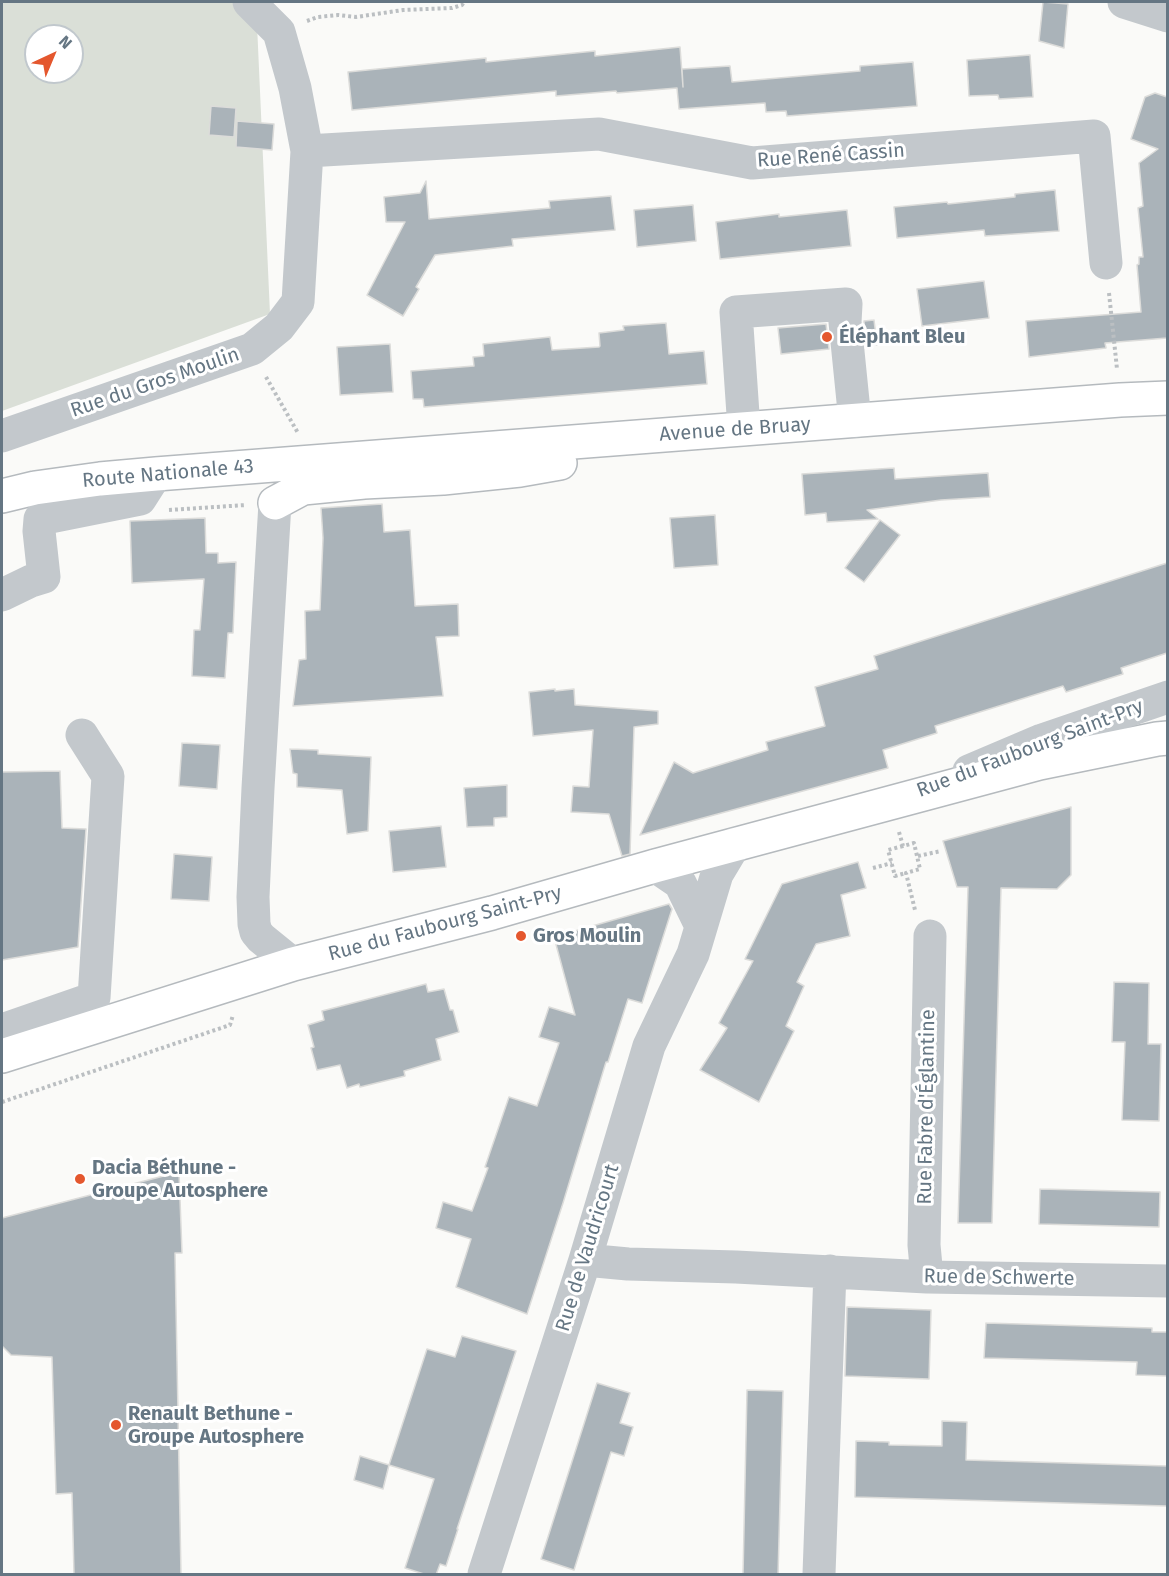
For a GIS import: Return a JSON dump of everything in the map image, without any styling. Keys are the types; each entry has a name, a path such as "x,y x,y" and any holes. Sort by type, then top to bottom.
{"main road":[{"name":"Avenue de Bruay","path":"300,449 584,441 1167,398"},
{"path":"275,503 303,488 443,478 561,463 584,441"},
{"name":"Route Nationale 43","path":"2,496 35,488 156,474 300,449"},
{"name":"Rue du Faubourg Saint-Pry","path":"2,1056 292,964 492,913 735,844 1039,763 1167,738"}],"street":[{"name":"Rue du Gros Moulin","path":"2,436 252,350 279,327 298,302 307,151 296,88 279,32 249,2"},
{"path":"1124,2 1167,15"},
{"name":"Rue René Cassin","path":"307,151 599,134 752,163 1094,136 1106,263"},
{"path":"744,429 736,312 758,310 846,304 845,322 855,421"},
{"path":"2,594 31,580 44,577 39,531 40,519 140,499 156,474"},
{"path":"275,503 253,897 256,932 292,964"},
{"name":"Rue du Faubourg Saint-Pry","path":"892,802 1042,740 1167,697"},
{"path":"2,1030 93,998 108,776 82,735"},
{"name":"Rue de Vaudricourt","path":"484,1575 585,1260 649,1046 693,954 717,874 735,844"},
{"path":"655,866 680,883 701,926"},
{"name":"Rue Fabre d'Églantine","path":"927,1277 924,1245 930,936"},
{"name":"Rue de Schwerte","path":"585,1260 628,1264 927,1277 1167,1281"},
{"path":"819,1575 830,1271"}],"path":[{"path":"279,32 318,16 356,16 403,10 452,8 464,2"},
{"path":"1106,263 1116,363"},
{"path":"279,400 300,449"},
{"path":"892,802 903,846"},
{"path":"914,843 920,869 895,876 888,850 903,846 914,843"},
{"path":"918,856 941,851"},
{"path":"873,868 892,863"},
{"path":"906,873 916,914 930,936"},
{"path":"2,1102 230,1025 242,980"}],"shaded area":[{"path":"2,2 256,2 270,314 2,411"}],"building":[{"path":"1043,2 1068,4 1064,48 1039,41"},
{"path":"680,47 683,87 682,69 730,66 732,82 860,71 860,66 913,62 917,106 787,116 786,111 766,112 765,103 679,109 677,88 556,96 556,91 352,110 348,72 486,58 486,62 595,51 595,56"},
{"path":"1030,55 1033,97 999,99 998,95 969,96 967,60"},
{"path":"1155,93 1167,97 1167,338 1105,343 1106,348 1029,357 1026,321 1141,312 1137,265 1139,257 1143,257 1138,208 1143,206 1139,163 1158,149 1131,139 1145,97"},
{"path":"211,106 236,108 234,137 209,135"},
{"path":"237,121 274,124 272,150 236,147"},
{"path":"426,181 429,219 550,208 549,201 611,196 615,230 512,239 513,246 435,255 416,287 419,289 403,316 367,295 405,222 386,222 384,197 420,193"},
{"path":"1055,190 1059,231 985,236 984,230 897,238 894,207 1015,197 1015,194"},
{"path":"693,205 696,241 637,247 634,210"},
{"path":"847,210 851,246 720,259 716,222 779,214 779,217"},
{"path":"984,281 989,318 922,326 917,289"},
{"path":"874,320 877,345 866,346 864,321"},
{"path":"666,323 669,354 704,351 707,384 424,407 423,399 413,399 411,371 474,366 473,357 484,356 483,344 550,337 552,350 599,347 599,333 624,330 623,326"},
{"path":"826,324 829,349 781,354 778,328"},
{"path":"390,344 393,392 340,395 337,347"},
{"path":"894,468 895,479 988,473 990,497 941,500 867,510 878,519 827,522 826,513 805,515 802,474"},
{"path":"382,504 384,532 410,530 415,606 458,604 459,636 436,637 443,696 293,706 299,660 306,659 305,611 320,610 323,538 321,508"},
{"path":"715,515 718,565 674,568 670,518"},
{"path":"205,518 206,553 218,553 218,563 236,562 233,633 228,633 225,678 192,676 194,630 200,630 204,579 132,583 130,521"},
{"path":"880,520 900,535 864,582 845,568"},
{"path":"1167,563 1167,653 1121,668 1123,674 1066,692 1063,686 935,726 937,733 883,750 888,768 640,835 674,762 693,773 768,750 766,742 825,726 815,687 878,669 874,656"},
{"path":"555,689 555,691 574,689 575,705 658,711 658,724 634,727 630,854 622,856 609,814 571,812 573,786 589,787 593,730 533,736 529,692"},
{"path":"182,743 220,745 217,789 179,786"},
{"path":"290,749 318,750 318,754 371,757 368,831 347,834 342,790 297,787 297,774 293,773"},
{"path":"60,771 62,828 86,829 78,947 2,960 2,772"},
{"path":"507,785 507,817 494,818 494,826 467,827 464,788"},
{"path":"1071,807 1071,875 1057,889 1001,888 992,1223 958,1223 968,887 957,887 943,841"},
{"path":"441,826 446,867 393,872 389,831"},
{"path":"174,854 212,857 209,901 171,899"},
{"path":"858,862 866,888 841,895 850,936 816,944 797,982 804,986 786,1026 794,1031 759,1102 700,1070 727,1028 719,1023 753,961 745,959 782,884"},
{"path":"669,904 672,909 642,1003 628,999 608,1062 606,1062 527,1314 456,1287 471,1239 436,1228 443,1202 472,1211 488,1168 485,1167 509,1097 537,1106 559,1043 539,1037 549,1007 575,1015 554,937"},
{"path":"1114,982 1149,983 1148,1044 1161,1044 1159,1121 1122,1120 1125,1042 1112,1042"},
{"path":"426,984 428,992 444,989 459,1032 436,1039 441,1060 404,1071 405,1076 360,1087 359,1084 347,1088 340,1065 317,1070 308,1025 324,1020 322,1011"},
{"name":"Renault Bethune - Groupe Autosphere","path":"179,1172 182,1253 175,1253 181,1575 74,1575 72,1493 56,1494 52,1357 11,1355 2,1346 2,1218"},
{"path":"1040,1189 1160,1192 1159,1227 1039,1224"},
{"path":"847,1307 931,1310 929,1379 845,1376"},
{"path":"986,1323 1152,1328 1152,1332 1167,1332 1167,1376 1136,1375 1137,1362 984,1358"},
{"path":"462,1336 516,1351 446,1566 440,1564 436,1575 427,1575 405,1568 434,1479 389,1465 427,1349 455,1357"},
{"path":"597,1383 630,1393 620,1423 633,1427 624,1456 611,1452 574,1570 541,1559"},
{"path":"747,1390 783,1391 778,1575 743,1575"},
{"path":"942,1421 967,1422 966,1460 1167,1466 1167,1506 855,1497 856,1441 889,1442 889,1445 942,1446"},
{"path":"360,1456 389,1465 383,1489 354,1480"}],"place":[{"name":"Éléphant Bleu","path":"827,337"},
{"name":"Gros Moulin","path":"521,936"},
{"name":"Dacia Béthune - Groupe Autosphere","path":"80,1179"},
{"name":"Renault Bethune - Groupe Autosphere","path":"116,1425"}]}
